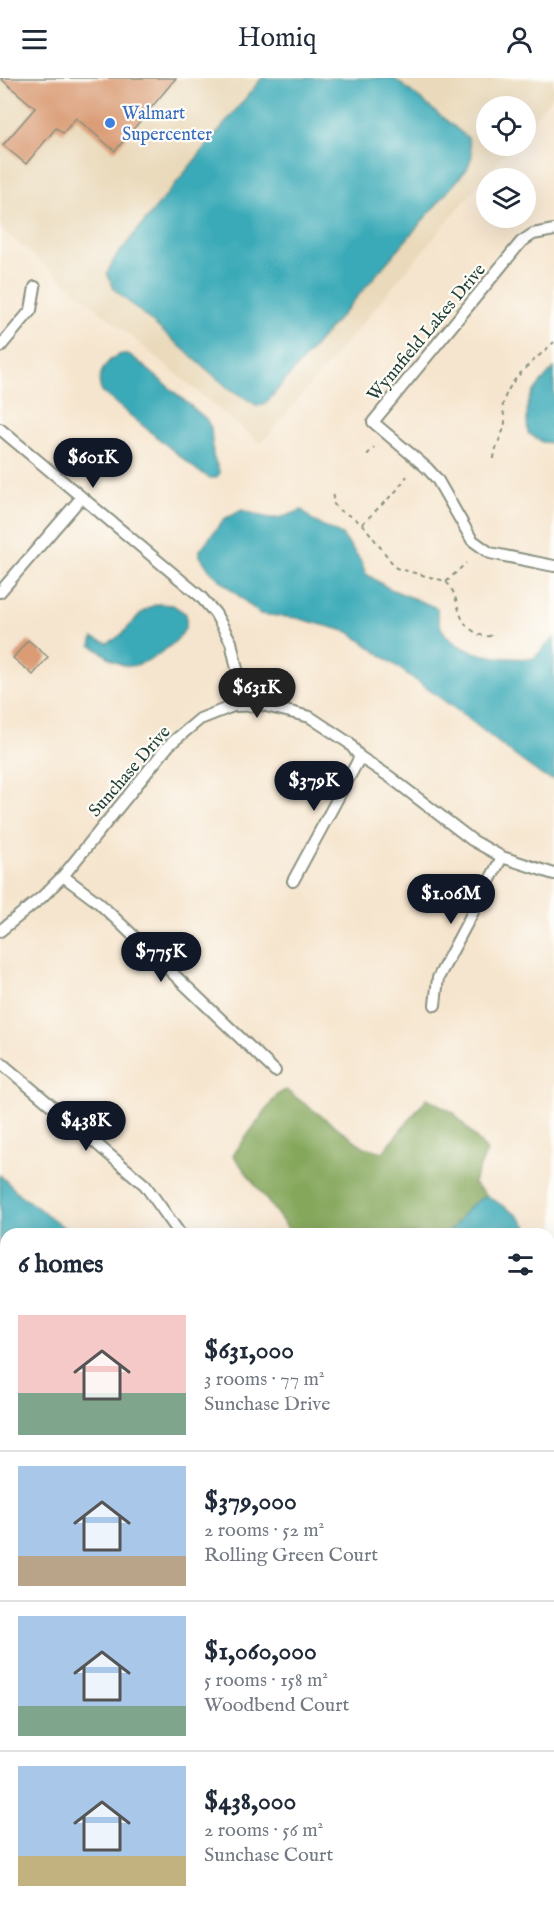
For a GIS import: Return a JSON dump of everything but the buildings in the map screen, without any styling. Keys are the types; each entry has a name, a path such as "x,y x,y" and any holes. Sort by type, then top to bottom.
{"street":[{"name":"Wynnfield Lakes Drive","path":"554,230 533,234 522,243 373,422 427,468 436,479 472,540 490,552 554,566"},
{"path":"0,347 31,310 35,287"},
{"path":"0,429 200,596 215,614 231,642 245,705"},
{"path":"0,592 81,498"},
{"name":"Sunchase Drive","path":"0,931 42,897 63,876 169,745 200,719 233,706 262,705 310,717 349,743 360,757 472,840 502,857 554,874"},
{"path":"293,881 360,757"},
{"path":"435,1005 438,978 502,857"},
{"path":"63,876 99,903 274,1071"},
{"path":"0,1062 137,1177 151,1192 176,1228"}],"path":[{"path":"494,459 495,447 505,423 503,408 507,392 521,374 554,342"},
{"path":"367,455 374,447"},
{"path":"362,524 397,490 407,476"},
{"path":"334,495 332,501 335,507 362,524 396,568 439,578 446,582 451,587 459,613 466,626 485,637 494,632"},
{"path":"446,582 466,563"}],"shaded area":[{"path":"0,78 554,78 554,94 536,116 536,96 476,96 476,156 503,156 493,168 476,168 476,188 261,444 0,228"}],"green space":[{"path":"286,1090 364,1147 383,1152 427,1098 454,1113 487,1151 473,1183 486,1195 469,1207 453,1228 288,1228 233,1155 277,1095"}],"water":[{"path":"262,78 394,78 468,138 472,156 467,169 265,404 258,406 227,387 114,289 107,273 115,258"},
{"path":"122,354 130,355 138,361 206,419 211,428 213,456 220,473 216,478 210,478 198,471 102,392 100,380 103,369 111,360"},
{"path":"554,368 554,443 542,442 528,433 527,411 528,403 535,390"},
{"path":"242,510 260,516 278,518 302,510 313,521 342,535 360,559 366,574 388,588 437,608 439,624 447,636 458,645 472,651 504,658 534,658 554,638 554,780 543,776 518,758 461,713 349,632 297,618 260,614 210,571 200,556 200,550 224,519"},
{"path":"158,604 173,605 186,614 186,625 169,647 143,663 123,665 91,645 93,638 107,643 115,639 143,612"},
{"path":"0,1175 19,1194 65,1228 0,1228"},
{"path":"486,1195 517,1215 529,1228 453,1228 469,1207"}],"place":[{"name":"Walmart Supercenter","path":"110,123"}]}
